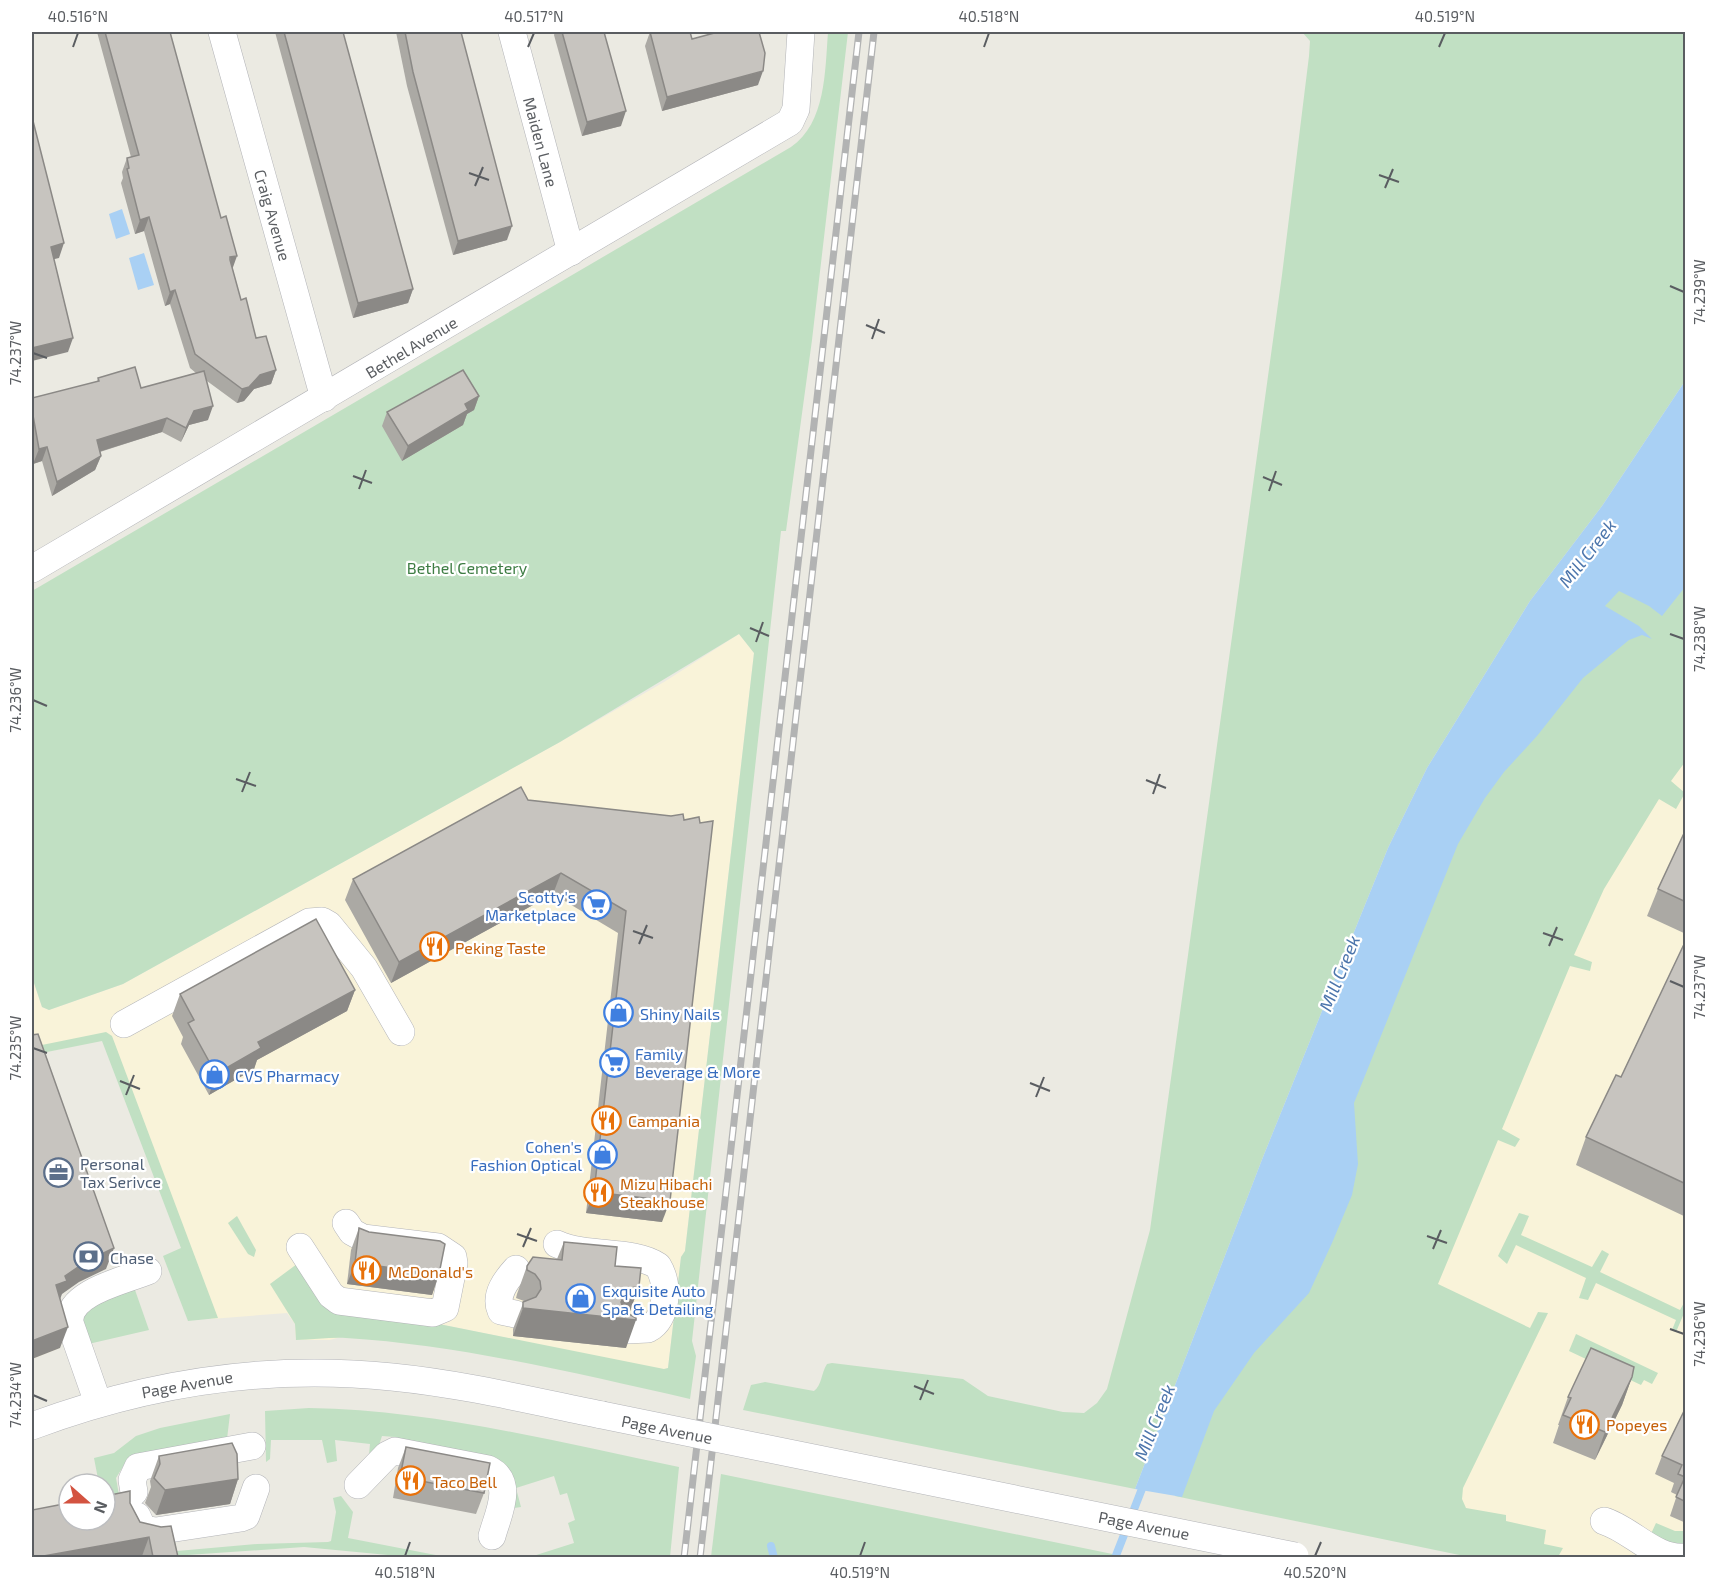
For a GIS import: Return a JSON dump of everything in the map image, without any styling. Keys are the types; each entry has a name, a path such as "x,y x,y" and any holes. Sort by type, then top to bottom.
{"street":[{"name":"Craig Avenue","path":"222,32 324,398"},
{"name":"Maiden Lane","path":"512,32 571,252"},
{"name":"Bethel Avenue","path":"32,569 790,122 796,109 801,32"},
{"path":"124,1024 309,922 321,921 329,925 364,969 401,1032"},
{"path":"300,1247 331,1295 339,1301 433,1313 445,1308 454,1263 449,1253 438,1247 363,1238 352,1232 346,1223"},
{"path":"557,1244 573,1251 645,1260 658,1266 664,1280 663,1310 652,1327 635,1330"},
{"path":"515,1314 501,1311 498,1301 506,1281 516,1269"},
{"path":"98,1403 69,1323 70,1310 82,1298 148,1271"},
{"name":"Page Avenue","path":"32,1426 98,1403 160,1388 246,1374 358,1374 452,1385 1299,1557"},
{"path":"252,1446 138,1467 132,1480 135,1504 143,1529 156,1531 241,1518 248,1511 256,1488"},
{"path":"358,1485 387,1455 395,1451 488,1469 495,1473 503,1485 504,1493 492,1536"},
{"path":"1604,1521 1619,1525 1660,1552 1686,1557"}],"shaded area":[{"path":"739,634 754,653 685,1251 681,1257 668,1368 664,1370 409,1318 330,1340 296,1340 295,1324 287,1313 211,1319 107,1039 32,1055 32,977 42,1007 49,1010 123,984 560,742 664,682"},
{"path":"1685,750 1685,1557 1558,1557 1462,1515 1428,1288 1572,935"},
{"path":"32,1229 59,1302 48,1307 60,1348 32,1359"}],"green space":[{"name":"Bethel Cemetery","path":"828,32 848,32 812,340 786,531 781,531 692,1341 696,1356 690,1399 519,1362 432,1347 346,1338 296,1340 295,1324 270,1284 297,1264 310,1273 409,1318 668,1368 681,1257 685,1251 754,653 739,634 560,742 123,984 49,1010 42,1007 32,977 32,591 791,147 803,137 811,124 822,95"},
{"path":"1302,32 1685,32 1685,381 1602,506 1530,601 1427,768 1388,848 1263,1157 1135,1489 743,1410 751,1385 765,1382 814,1391 819,1386 827,1364 832,1363 963,1379 988,1396 1063,1412 1084,1413 1097,1403 1107,1389 1150,1230 1282,275 1309,56 1310,41"},
{"path":"1685,521 1685,762 1671,781 1685,793 1676,809 1659,799 1604,889 1574,955 1592,962 1590,971 1570,966 1502,1129 1520,1139 1515,1147 1498,1140 1438,1284 1530,1328 1538,1312 1548,1313 1463,1488 1462,1499 1466,1508 1506,1515 1506,1521 1546,1530 1544,1544 1563,1548 1558,1557 1469,1557 1175,1496 1196,1427 1432,868 1574,642 1613,596"},
{"path":"106,1032 112,1036 218,1318 188,1321 163,1256 181,1248 102,1041 32,1055 32,1047"},
{"path":"1519,1213 1529,1216 1521,1235 1592,1267 1602,1250 1609,1254 1600,1272 1680,1310 1685,1301 1685,1311 1676,1332 1672,1330 1676,1320 1596,1283 1588,1300 1579,1298 1586,1278 1516,1245 1507,1264 1498,1256"},
{"path":"237,1216 256,1250 254,1257 248,1254 228,1223"},
{"path":"116,1288 135,1290 149,1330 84,1345 76,1316"},
{"path":"1576,1334 1658,1373 1652,1384 1644,1380 1641,1385 1569,1351"},
{"path":"309,1408 356,1410 449,1421 679,1467 670,1557 530,1557 574,1543 568,1523 575,1520 567,1493 560,1495 554,1476 516,1488 521,1507 508,1509 512,1493 395,1442 395,1437 382,1436 379,1445 369,1455 370,1444 335,1440 337,1461 327,1463 322,1440 271,1440 270,1459 266,1462 265,1411"},
{"path":"230,1414 227,1439 124,1465 117,1476 117,1472 97,1472 94,1458 114,1453 136,1436 160,1428"},
{"path":"721,1474 1127,1557 711,1557"},
{"path":"117,1484 125,1529 117,1523"},
{"path":"341,1496 353,1512 348,1538 446,1557 409,1557 304,1547 173,1556 174,1537 177,1551 257,1544 331,1541 336,1512 333,1498"},
{"path":"1656,1523 1675,1531 1685,1531 1685,1547 1649,1538"}],"water":[{"path":"122,209 130,234 116,239 109,214"},
{"path":"144,253 154,285 138,290 129,258"},
{"path":"1685,381 1685,587 1662,616 1649,606 1619,591 1605,606 1639,626 1652,639 1642,635 1629,640 1583,678 1485,798 1458,844 1354,1103 1358,1164 1352,1195 1309,1293 1254,1353 1214,1411 1182,1497 1135,1489 1263,1157 1388,848 1427,768 1530,601 1602,506"}],"building":[{"path":"105,32 170,32 221,218 226,216 237,256 230,257 230,260 241,300 246,298 256,338 266,336 276,370 260,375 249,387 242,389 195,354 175,290 170,292 149,217 140,220 127,169 129,168 127,158 139,155"},
{"path":"284,32 343,32 413,289 358,303"},
{"path":"405,32 461,32 512,226 458,241 413,72"},
{"path":"562,32 604,32 626,111 587,122"},
{"path":"650,32 690,32 692,39 718,32 759,32 765,53 763,71 667,97"},
{"path":"32,117 64,243 51,247 73,338 32,348"},
{"path":"135,367 141,388 204,371 213,406 194,411 186,428 167,418 97,440 101,456 57,482 47,447 39,449 32,398 99,381 98,378"},
{"path":"463,370 479,396 465,404 468,410 408,446 387,412"},
{"path":"521,787 528,800 671,816 683,814 684,820 699,817 700,823 713,821 670,1201 594,1192 626,911 561,873 399,962 353,879"},
{"path":"1686,829 1686,902 1658,889"},
{"path":"316,919 355,990 258,1042 261,1048 216,1074 188,1023 194,1020 180,994"},
{"path":"1686,940 1686,1184 1586,1137 1616,1075 1621,1077"},
{"path":"38,1034 114,1248 87,1261 65,1276 67,1281 56,1285 68,1327 32,1341 32,1035"},
{"path":"359,1228 369,1232 440,1241 445,1244 439,1274 355,1263"},
{"path":"564,1242 617,1247 615,1266 641,1268 639,1286 628,1289 621,1302 624,1311 636,1320 523,1308 523,1302 536,1297 541,1289 540,1281 535,1274 527,1270 527,1266 533,1257 562,1260"},
{"path":"1591,1348 1634,1367 1632,1377 1605,1432 1563,1415 1571,1398 1568,1397"},
{"path":"1686,1407 1686,1502 1676,1497 1685,1477 1678,1474 1682,1465 1662,1456"},
{"path":"232,1443 237,1454 238,1479 165,1490 154,1478 160,1464 159,1456"},
{"path":"406,1447 490,1463 484,1493 400,1477"},
{"path":"130,1491 130,1503 140,1522 161,1527 171,1526 178,1557 153,1557 149,1537 32,1557 32,1510 57,1505 57,1532 117,1532 117,1494"}],"waterway":[{"name":"Mill Creek","path":"1115,1558 1145,1481"},
{"path":"771,1546 774,1558"}],"railway":[{"path":"684,1558 859,32"},
{"path":"700,1558 874,32"}],"place":[{"name":"Scotty's Marketplace","path":"597,905"},
{"name":"Peking Taste","path":"434,947"},
{"name":"Shiny Nails","path":"619,1013"},
{"name":"Family Beverage & More","path":"614,1062"},
{"name":"CVS Pharmacy","path":"214,1075"},
{"name":"Campania","path":"607,1120"},
{"name":"Cohen's Fashion Optical","path":"603,1155"},
{"name":"Personal Tax Serivce","path":"59,1172"},
{"name":"Mizu Hibachi Steakhouse","path":"599,1192"},
{"name":"Chase","path":"89,1257"},
{"name":"McDonald's","path":"367,1271"},
{"name":"Exquisite Auto Spa & Detailing","path":"581,1299"},
{"name":"Popeyes","path":"1585,1424"},
{"name":"Taco Bell","path":"411,1481"}]}
